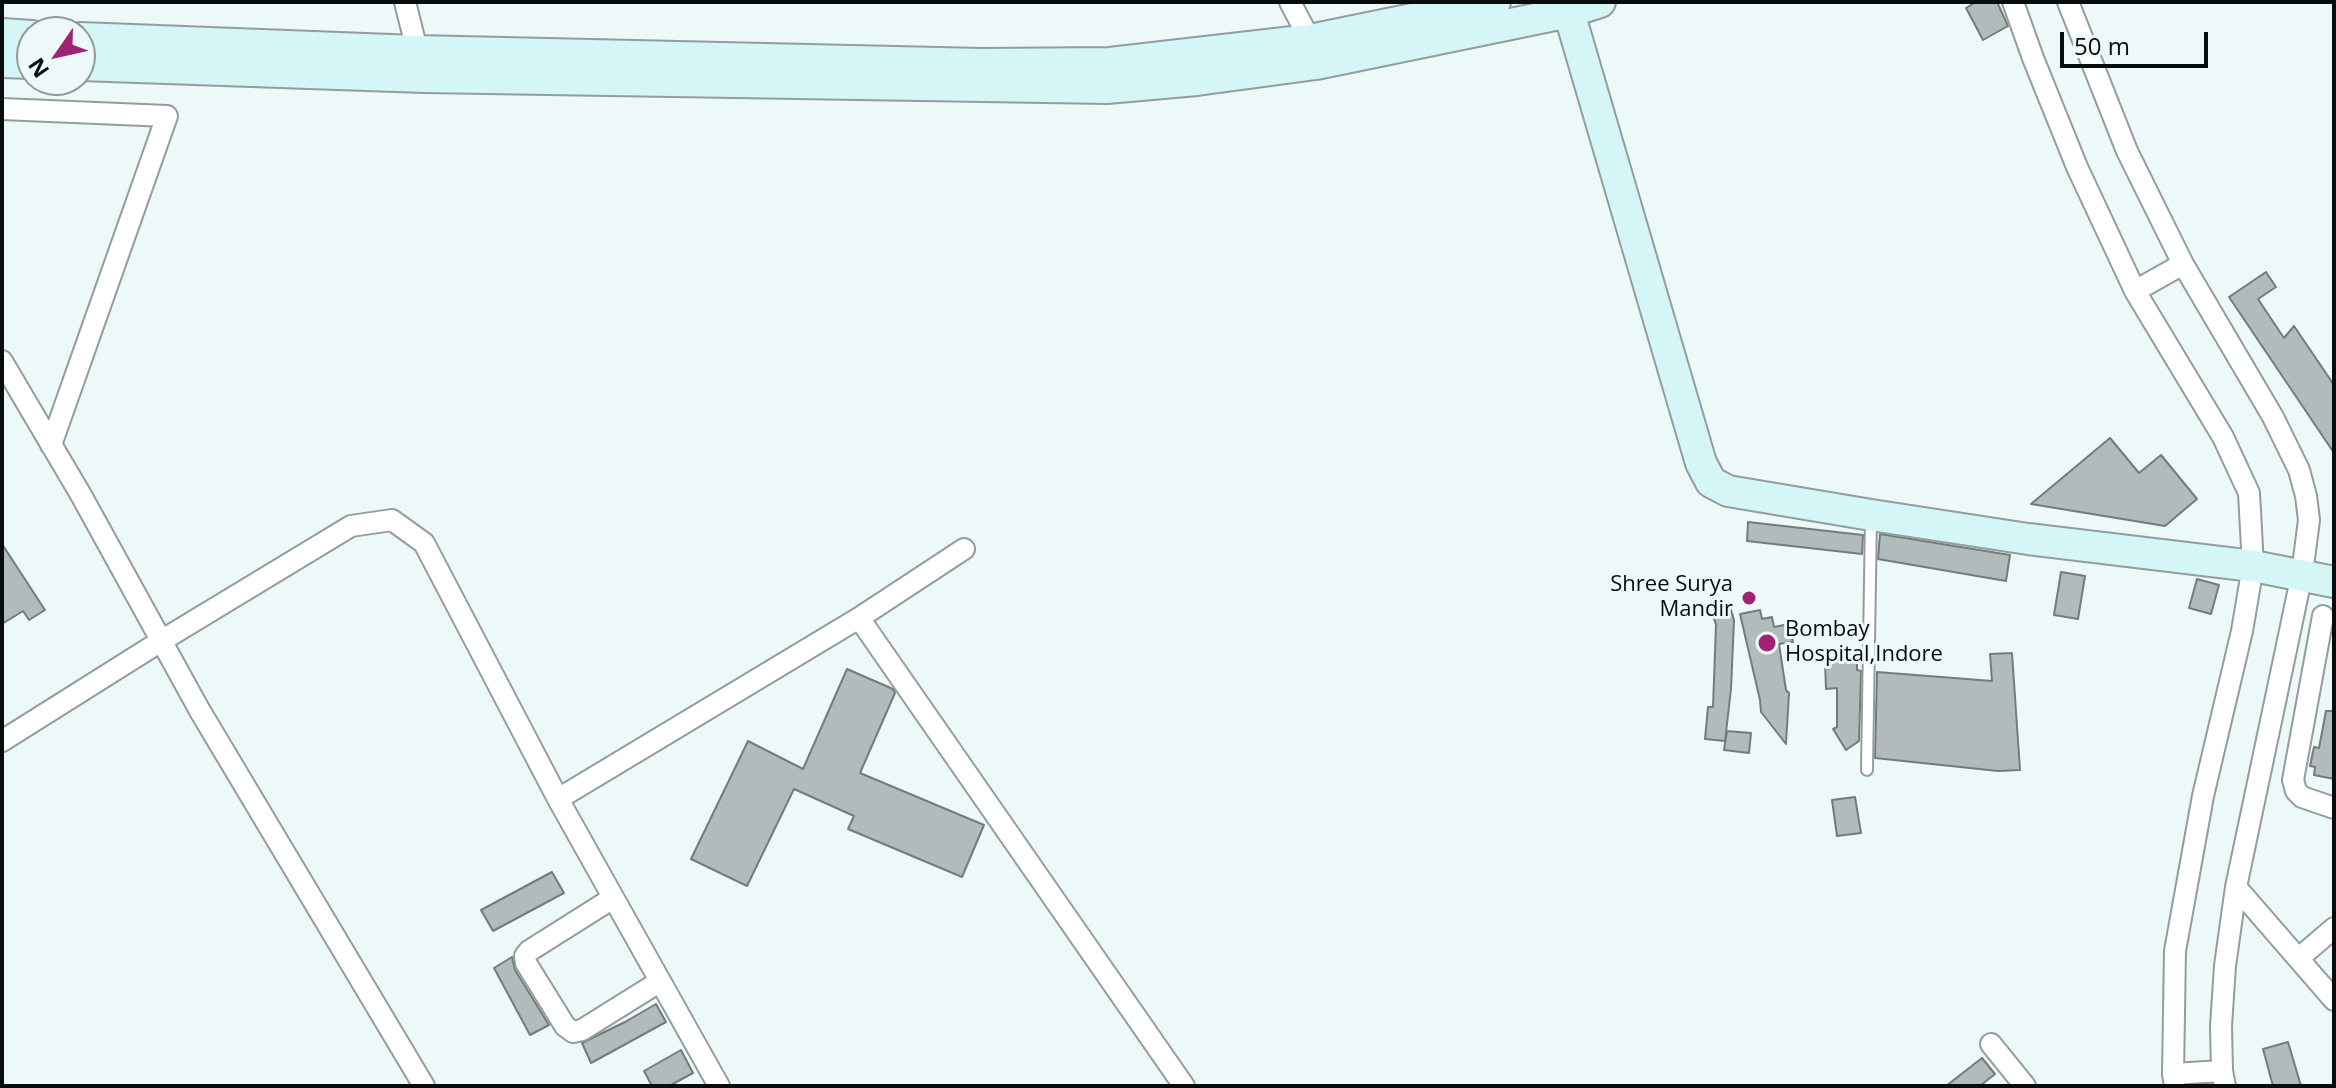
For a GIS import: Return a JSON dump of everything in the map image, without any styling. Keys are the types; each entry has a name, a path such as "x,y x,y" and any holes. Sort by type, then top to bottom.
{"street":[{"path":"405,2 421,64"},
{"path":"1290,2 1313,52"},
{"path":"1313,52 1495,2"},
{"path":"96,65 1096,64 1313,52 1600,2"},
{"path":"2013,2 2077,167 2135,291 2223,437 2249,493 2253,566 2242,631 2203,796 2175,951 2174,1080 2223,1078 2221,1026 2225,966 2236,887 2302,574 2309,520 2306,496 2299,470 2273,417 2183,264 2127,151 2068,2"},
{"path":"1568,7 1701,463 1711,482 1728,491 1871,515 2028,539 2253,566 2334,582"},
{"path":"96,39 421,64"},
{"path":"2,109 167,116 51,445"},
{"path":"2135,291 2183,264"},
{"path":"2,361 200,711 424,1086"},
{"path":"2,741 351,526 392,520 424,543 558,799 719,1086"},
{"path":"558,799 859,618 964,549"},
{"path":"2294,611 2328,617 2293,780 2296,791 2302,797 2334,808"},
{"path":"859,618 1184,1086"},
{"path":"2236,887 2334,1000"},
{"path":"613,898 529,951 525,956 526,963 565,1026 573,1032 582,1030 659,982"},
{"path":"2299,958 2334,928"},
{"path":"1991,1044 2025,1086"}],"lane":[{"path":"1867,770 1871,515"}],"building":[{"path":"1976,2 1997,2 2008,26 1983,40 1966,8"},
{"path":"2266,272 2276,287 2258,299 2284,338 2294,326 2334,385 2334,453 2229,297"},
{"path":"2110,438 2139,473 2161,455 2197,499 2165,526 2031,504"},
{"path":"1748,522 1863,535 1862,554 1747,541"},
{"path":"1880,534 2010,555 2006,581 1878,559"},
{"path":"2,544 45,610 29,620 23,611 2,624"},
{"path":"2061,572 2085,576 2078,619 2054,615"},
{"path":"2197,579 2219,585 2211,614 2189,608"},
{"path":"1731,610 1734,620 1731,689 1725,741 1705,739 1708,707 1713,707 1716,625 1713,615"},
{"path":"1760,610 1762,619 1772,617 1774,627 1789,624 1793,642 1779,644 1789,693 1786,744 1761,712 1740,614"},
{"path":"2012,653 2020,770 1998,771 1875,758 1877,672 1992,681 1990,654"},
{"path":"1857,662 1857,670 1861,671 1859,741 1846,750 1833,729 1837,727 1837,688 1826,689 1825,663"},
{"path":"847,669 893,689 895,693 860,773 984,825 962,877 848,829 854,816 794,789 747,886 691,859 748,741 803,769"},
{"path":"2326,711 2334,711 2334,779 2314,775 2315,767 2310,766 2314,747 2319,748"},
{"path":"1727,731 1751,733 1749,753 1724,750"},
{"path":"1855,797 1861,833 1837,836 1832,800"},
{"path":"552,872 564,893 493,931 481,910"},
{"path":"512,957 515,970 549,1025 530,1035 494,968"},
{"path":"656,1004 666,1022 591,1063 582,1043"},
{"path":"2288,1042 2301,1086 2273,1086 2263,1049"},
{"path":"681,1050 693,1073 669,1086 652,1086 644,1071"},
{"path":"1982,1058 1995,1074 1980,1086 1946,1086"}],"place":[{"name":"Shree Surya Mandir","path":"1749,598"},
{"name":"Bombay Hospital,Indore","path":"1767,643"}]}
